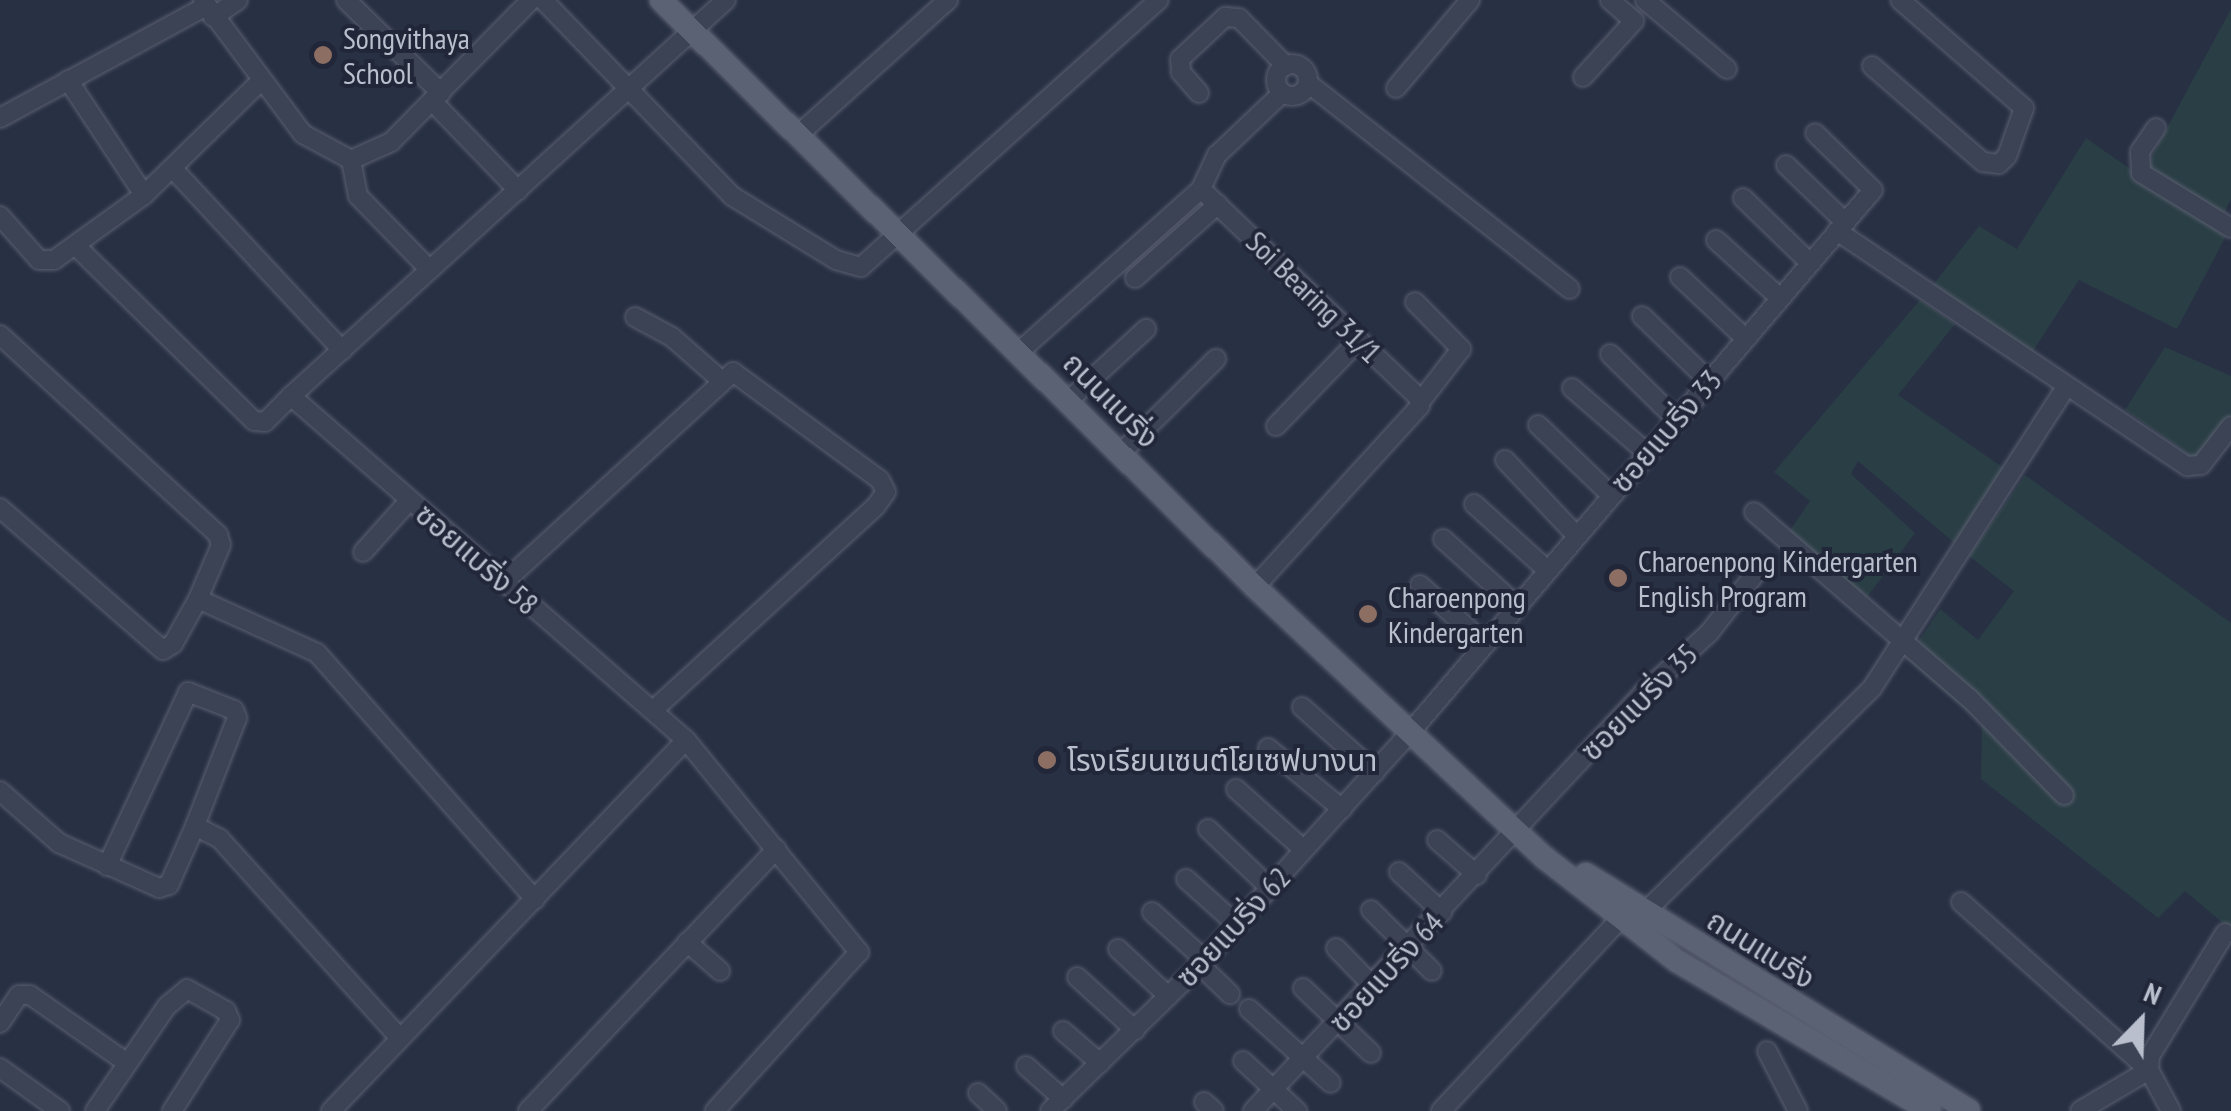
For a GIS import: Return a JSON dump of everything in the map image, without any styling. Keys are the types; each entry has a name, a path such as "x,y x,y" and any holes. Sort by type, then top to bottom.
{"main road":[{"name":"ถนนแบริ่ง","path":"661,0 1255,587 1408,735 1520,834 1677,960 1930,1111"},
{"name":"ถนนแบริ่ง","path":"1520,834 1969,1111"}],"street":[{"path":"0,118 207,8 238,0"},
{"path":"346,0 518,190"},
{"path":"207,8 303,134 352,160 379,152 531,0"},
{"path":"543,0 732,196 836,260 860,267 1159,0"},
{"path":"77,248 254,421 265,422 726,0"},
{"path":"798,135 948,0"},
{"path":"1396,88 1470,0"},
{"path":"1584,77 1634,21 1610,0"},
{"path":"1644,0 1726,69"},
{"path":"1872,66 1983,162 1998,164 2008,156 2026,110 1900,0"},
{"path":"1198,94 1181,72 1180,59 1225,17 1239,18 1286,66 1302,68 1308,82 1570,289"},
{"path":"1282,94 1276,78 1286,66"},
{"path":"68,80 144,195"},
{"path":"0,216 39,260 77,248 144,195 261,82"},
{"path":"1282,94 1298,96 1308,82"},
{"path":"1020,351 1201,189 1216,156 1282,94"},
{"path":"2156,128 2140,152 2141,174 2231,225"},
{"name":"ซอยแบริ่ง 33","path":"1408,735 1874,190 1816,134"},
{"path":"352,160 358,196 430,270"},
{"path":"1786,165 1841,227 2066,387 2187,466 2200,465 2231,426"},
{"path":"172,169 342,350"},
{"name":"Soi Bearing 31/1","path":"1201,189 1421,401"},
{"path":"1743,198 1810,262"},
{"path":"1136,278 1218,204"},
{"path":"1716,240 1780,298"},
{"path":"1680,277 1746,338"},
{"path":"1255,587 1421,401 1461,348 1415,302"},
{"path":"1642,316 1709,380"},
{"path":"635,317 672,337 721,380"},
{"path":"1068,400 1146,329"},
{"path":"0,335 218,534 221,545 173,644 163,650 0,508"},
{"path":"1276,426 1359,340"},
{"path":"1610,354 1676,419"},
{"path":"1121,453 1216,359"},
{"path":"504,582 734,372 746,377 880,480 886,492 653,710"},
{"path":"1645,912 1872,688 1903,646 2066,387"},
{"path":"1572,388 1647,453"},
{"name":"ซอยแบริ่ง 58","path":"291,396 686,740 859,952 716,1111"},
{"path":"1538,425 1610,495"},
{"path":"1505,460 1576,535"},
{"path":"363,552 409,501"},
{"path":"1474,504 1546,569"},
{"path":"1754,512 1903,646 1969,698 2064,795"},
{"path":"1443,539 1516,605"},
{"name":"ซอยแบริ่ง 35","path":"1520,834 1643,693 1709,634 1758,570"},
{"path":"1420,585 1484,643"},
{"path":"198,598 318,653 535,899"},
{"path":"0,792 59,842 107,866 164,888 194,826 237,718 234,710 188,692 107,866"},
{"path":"1302,707 1375,772"},
{"name":"ซอยแบริ่ง 62","path":"1056,1105 1202,963 1408,735"},
{"path":"331,1111 686,740"},
{"path":"1268,748 1342,808"},
{"path":"1236,789 1304,850"},
{"path":"194,826 228,845 400,1038"},
{"path":"1208,829 1270,888"},
{"name":"ซอยแบริ่ง 64","path":"1253,1111 1520,834"},
{"path":"1437,840 1477,875"},
{"path":"528,1111 777,849"},
{"path":"1398,872 1442,912"},
{"path":"1186,879 1237,925"},
{"path":"1961,902 2149,1070 2171,1111"},
{"path":"1372,910 1432,972"},
{"path":"1152,912 1230,994"},
{"path":"1441,1111 1620,918"},
{"path":"2080,1111 2149,1070 2156,1042 2225,933"},
{"path":"687,942 720,971"},
{"path":"1336,948 1373,986"},
{"path":"1118,949 1168,996"},
{"path":"1077,978 1134,1030"},
{"path":"1303,988 1370,1053"},
{"path":"95,1111 183,990 230,1015 172,1111"},
{"path":"0,1023 19,995 30,995 127,1064"},
{"path":"1249,1008 1331,1083"},
{"path":"1063,1031 1100,1063"},
{"path":"1767,1052 1798,1111"},
{"path":"1243,1060 1297,1111"},
{"path":"1026,1066 1056,1105"},
{"path":"0,1068 60,1111"},
{"path":"978,1093 997,1111"}],"shaded area":[{"path":"2231,9 2231,199 2223,216 2152,173 2148,163"},
{"path":"2086,138 2226,236 2177,329 2079,280 2031,354 1930,289 1979,226 2017,249"},
{"path":"1920,300 1955,324 1898,395 2008,471 1958,546 1858,461 1851,474 1915,533 1861,605 1789,532 1810,501 1774,472"},
{"path":"2165,347 2231,376 2231,415 2205,455 2195,459 2125,410"},
{"path":"2025,475 2231,623 2231,930 2185,891 2158,918 1981,779 1982,724 1907,659 1940,609 1978,640 2014,591 1969,556"}],"place":[{"name":"Songvithaya School","path":"323,55"},
{"name":"Charoenpong Kindergarten English Program","path":"1618,578"},
{"name":"Charoenpong Kindergarten","path":"1368,614"},
{"name":"โรงเรียนเซนต์โยเซฟบางนา","path":"1047,760"}]}
